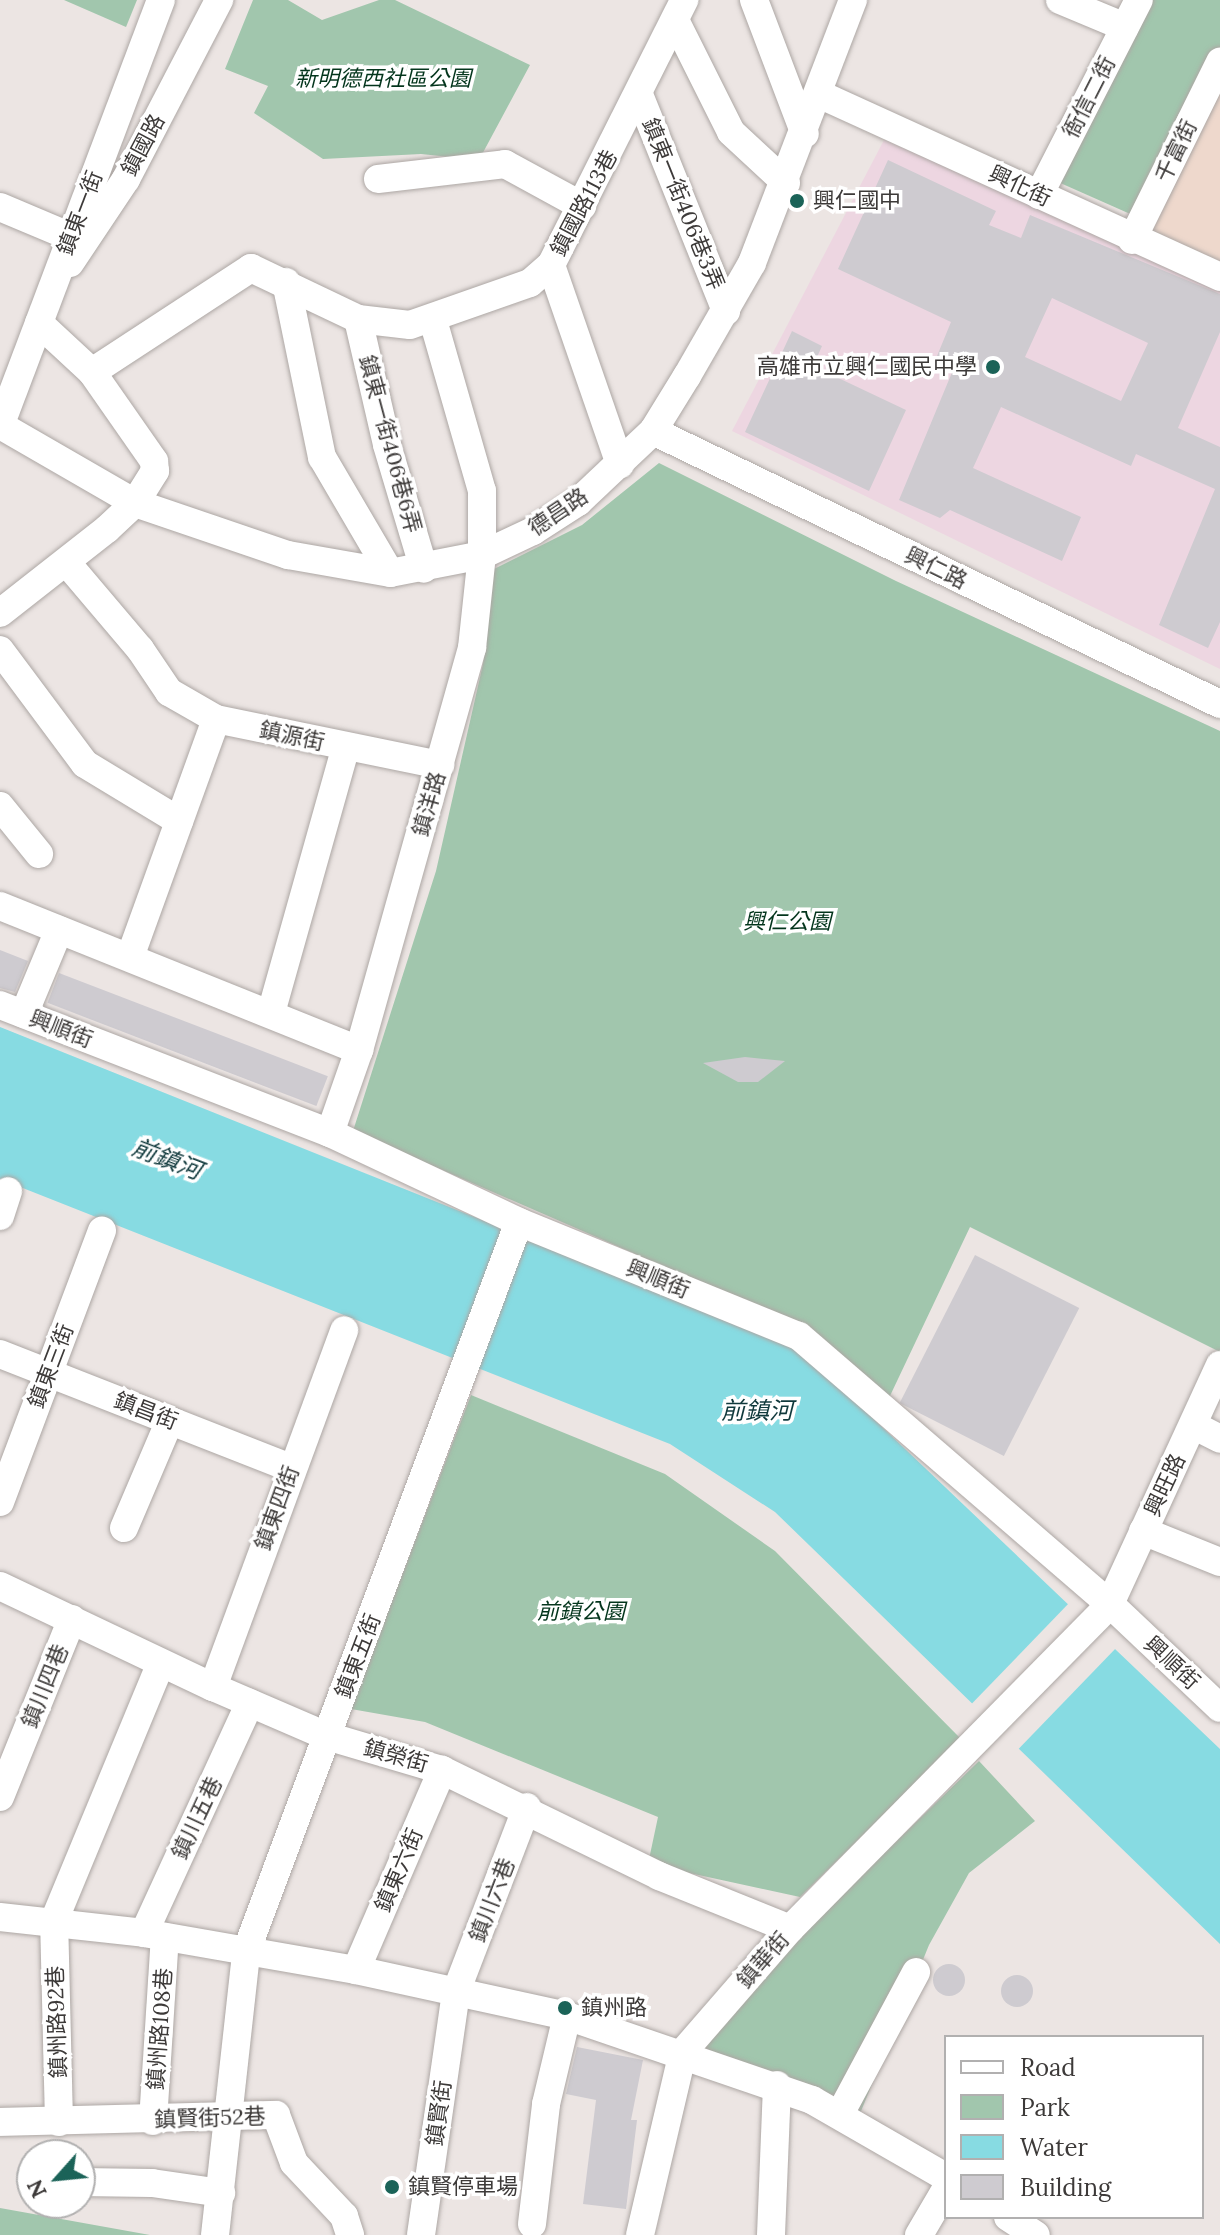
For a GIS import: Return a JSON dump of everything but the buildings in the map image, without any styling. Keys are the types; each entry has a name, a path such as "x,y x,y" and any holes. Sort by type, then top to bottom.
{"street":[{"name":"鎮東一街","path":"0,426 161,0"},
{"name":"鎮國路","path":"54,282 104,217 219,0"},
{"path":"754,0 805,134"},
{"name":"德昌路","path":"0,426 135,503 288,555 390,573 424,569 482,555 578,502 653,431 726,311 786,183 821,95 853,0"},
{"path":"1060,0 1125,27"},
{"name":"衙信二街","path":"1039,195 1139,0"},
{"path":"680,10 731,132 786,183"},
{"name":"鎮國路113巷","path":"92,372 239,271 261,270 358,319 410,325 433,320 530,283 551,265 640,97 680,10"},
{"name":"千富街","path":"1132,240 1220,62"},
{"name":"興化街","path":"821,95 1132,240 1220,277"},
{"name":"鎮東一街406巷3弄","path":"640,97 726,311"},
{"path":"378,179 505,164 582,206"},
{"path":"0,207 71,237"},
{"path":"551,265 620,464"},
{"name":"鎮東一街406巷6弄","path":"286,282 322,457 390,573"},
{"name":"鎮東一街406巷6弄","path":"358,319 387,445 424,569"},
{"name":"鎮洋路","path":"330,1133 359,1050 472,648 482,555 482,491 433,320"},
{"path":"0,613 67,563 135,503 155,471 154,461 92,372 39,323"},
{"name":"興仁路","path":"653,431 1220,704"},
{"name":"鎮源街","path":"67,563 140,649 169,692 216,719 346,747 271,1013"},
{"path":"0,650 85,764 179,821"},
{"path":"130,957 216,719"},
{"path":"346,747 440,765"},
{"path":"0,806 39,854"},
{"path":"0,906 359,1050"},
{"path":"12,1010 59,930"},
{"name":"興順街","path":"12,1010 330,1133 518,1225 799,1336 1110,1604 1220,1708"},
{"name":"鎮東五街","path":"215,2235 246,1952 470,1361 518,1225"},
{"name":"鎮東三街","path":"0,1502 102,1230"},
{"name":"鎮東四街","path":"213,1687 344,1330"},
{"name":"鎮昌街","path":"0,1354 291,1468"},
{"name":"興旺路","path":"1110,1604 1220,1365"},
{"path":"124,1528 170,1420"},
{"path":"1193,1425 1220,1439"},
{"path":"1143,1531 1220,1562"},
{"name":"鎮榮街","path":"0,1586 213,1687 327,1736 442,1770 527,1807 659,1876 790,1929"},
{"name":"鎮華街","path":"640,2235 683,2052 790,1929 1110,1604"},
{"name":"鎮川四巷","path":"0,1797 72,1619"},
{"path":"54,1921 161,1663"},
{"name":"鎮川五巷","path":"154,1935 250,1703"},
{"name":"鎮東六街","path":"356,1970 442,1770"},
{"name":"鎮川六巷","path":"456,1992 527,1807"},
{"path":"0,1917 154,1935 356,1970 567,2016 777,2085 840,2114 944,2176"},
{"name":"鎮州路92巷","path":"54,1921 59,2122"},
{"name":"鎮州路108巷","path":"153,2121 154,1935"},
{"path":"840,2114 916,1972"},
{"name":"鎮賢街","path":"421,2235 456,1992"},
{"path":"532,2224 546,2104 567,2016"},
{"path":"771,2235 777,2085"},
{"name":"鎮賢街52巷","path":"0,2122 153,2121 276,2115 294,2163 344,2216 350,2235"},
{"path":"96,2182 152,2183 221,2193"},
{"path":"919,2235 944,2192"},
{"path":"1011,2219 1036,2235"}],"shaded area":[{"path":"1220,62 1220,277 1132,239"},
{"name":"高雄市立興仁國民中學","path":"884,140 1220,284 1220,669 732,431"}],"green space":[{"path":"64,0 137,0 126,27"},
{"name":"新明德西社區公園","path":"253,0 288,0 322,20 379,0 395,0 530,65 479,160 421,154 323,159 254,113 268,86 225,69"},
{"path":"1149,0 1220,0 1220,48 1137,217 1058,182"},
{"name":"興仁公園","path":"659,463 896,581 1220,731 1220,1352 970,1227 889,1398 796,1324 353,1131 436,871 483,664 494,569 582,525"},
{"name":"前鎮公園","path":"471,1395 665,1474 775,1551 961,1739 800,1897 648,1864 658,1817 425,1722 351,1709"},
{"path":"979,1761 1035,1821 969,1873 929,1945 859,2116 685,2047"},
{"path":"0,2208 16,2211 16,2219 61,2219 150,2235 0,2235"}],"water":[{"name":"前鎮河","path":"0,1027 797,1346 1220,1749 1220,1944 775,1512 670,1444 0,1179"}],"pier":[{"path":"1071,1601 1118,1646 1016,1751 970,1706"}],"place":[{"name":"興仁國中","path":"797,201"},
{"name":"高雄市立興仁國民中學","path":"993,367"},
{"name":"鎮州路","path":"565,2008"},
{"name":"鎮賢停車場","path":"392,2187"}]}
